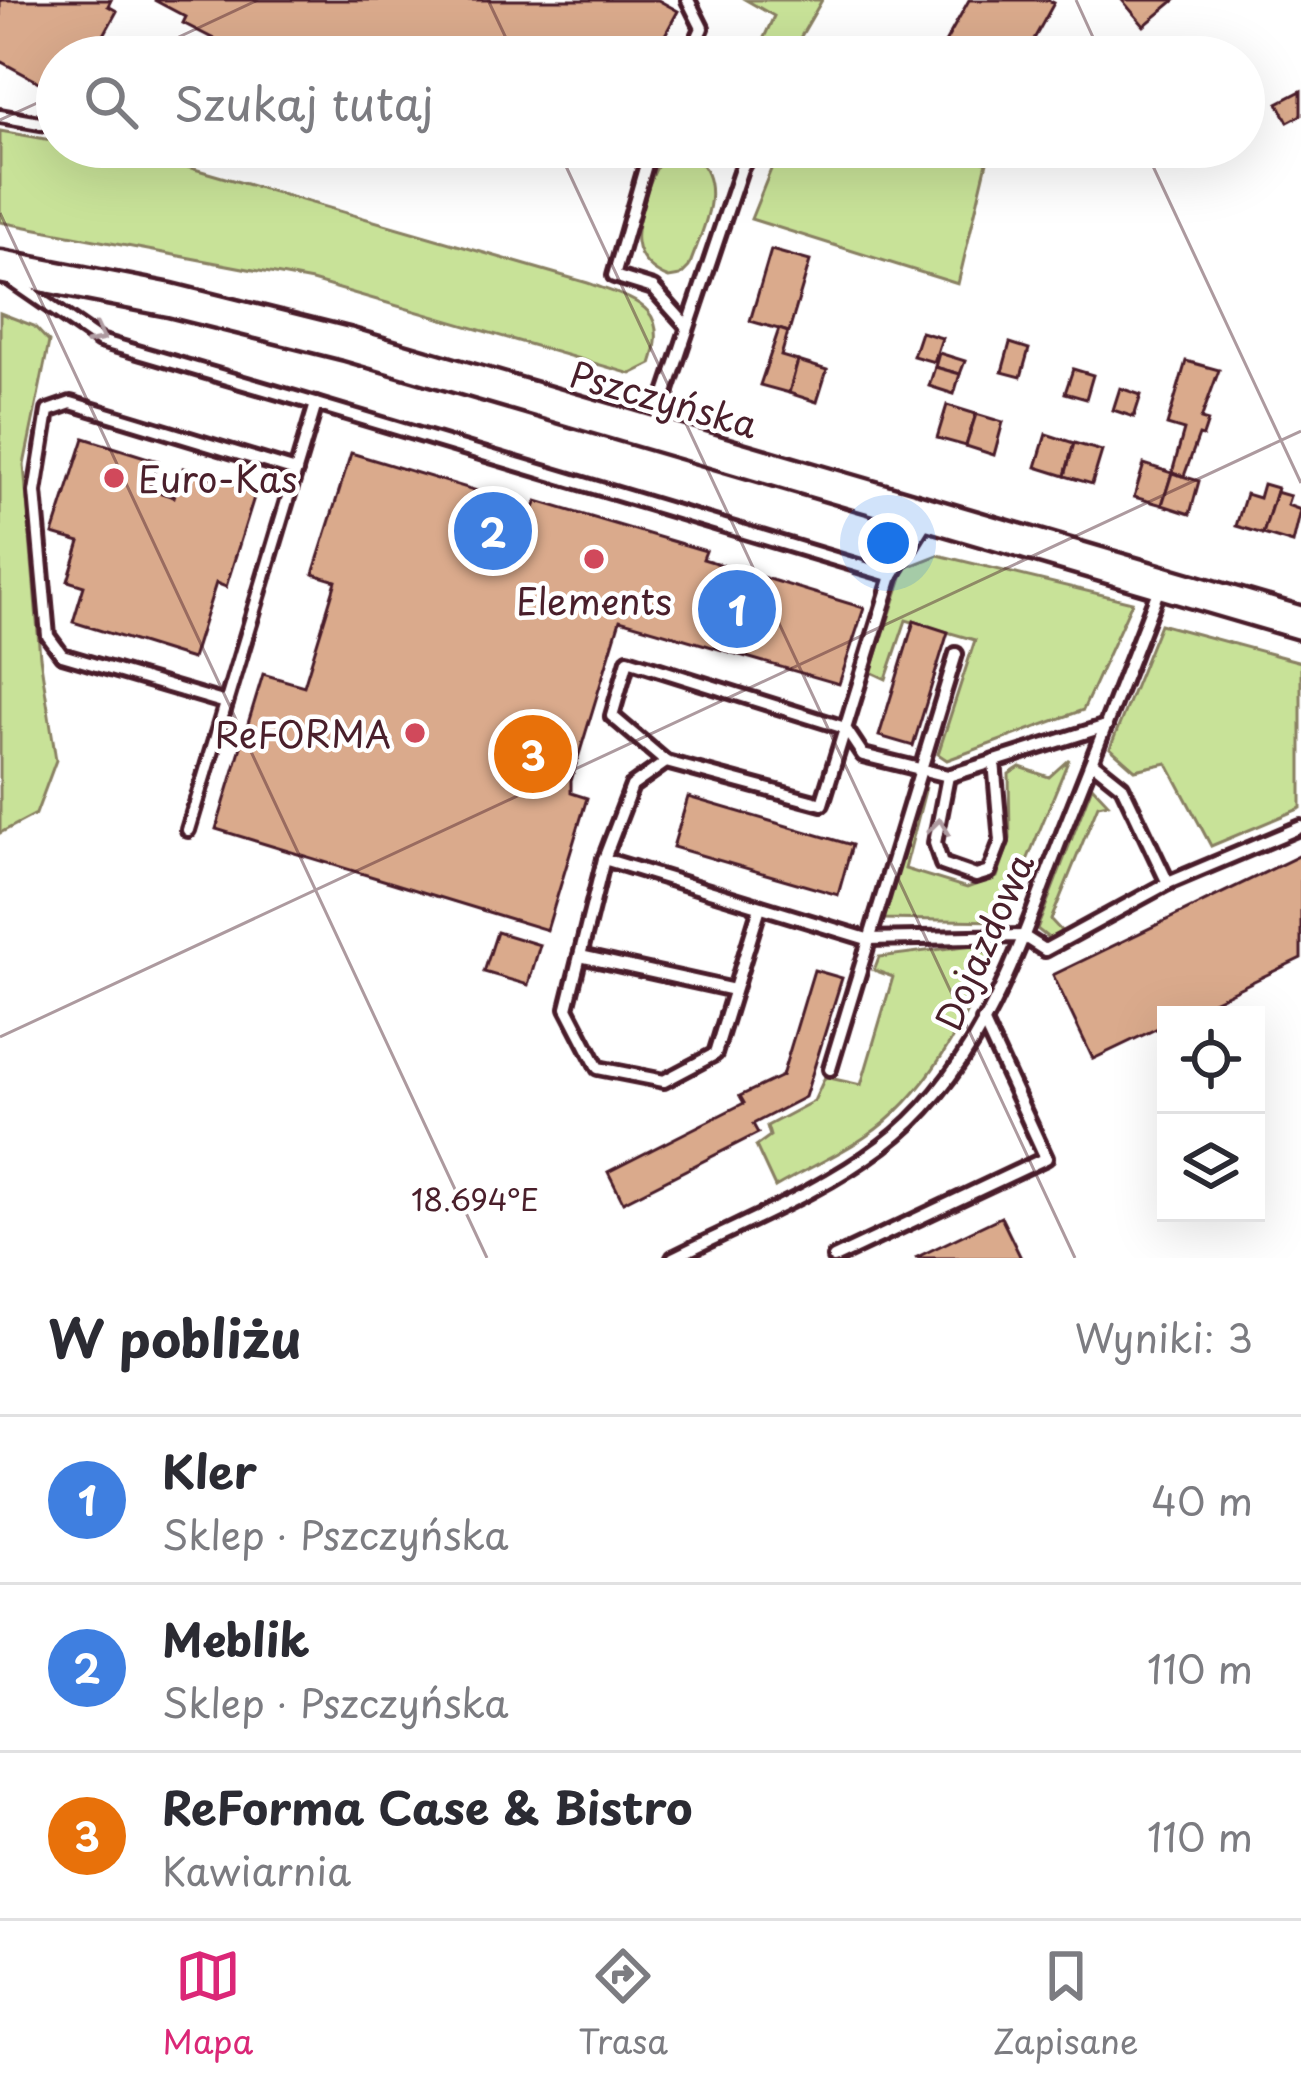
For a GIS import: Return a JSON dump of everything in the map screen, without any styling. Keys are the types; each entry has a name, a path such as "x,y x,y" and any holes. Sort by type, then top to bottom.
{"main road":[{"name":"Pszczyńska","path":"0,269 281,326 1301,622"}],"lane":[{"path":"688,0 702,28 698,36"},
{"path":"0,116 36,122"},
{"path":"645,168 614,276 653,288 686,325"},
{"path":"652,435 742,168"},
{"path":"0,269 100,341 892,576"},
{"path":"226,703 62,655 48,636 35,492 48,411 71,403 296,471"},
{"path":"188,830 316,404"},
{"path":"930,516 892,576 845,728 822,804 666,762 612,716 628,660 845,728 863,755 948,776 1106,726"},
{"name":"Dojazdowa","path":"673,1258 842,1172 885,1144 932,1099 983,1022 1023,936 1162,583"},
{"path":"830,1069 956,654"},
{"path":"948,776 935,843 942,864 976,875 989,872 1001,841 994,761"},
{"path":"666,762 632,786 604,859 567,1008 598,1068 664,1081 715,1054 760,907"},
{"path":"1091,762 1123,786 1168,883"},
{"path":"604,859 867,939 1023,936 1045,950 1168,883 1301,826"},
{"path":"580,956 734,990"},
{"path":"834,1258 1046,1158 983,1022"},
{"path":"704,1242 711,1258"}],"green space":[{"path":"746,0 822,0 801,36 765,36 774,16"},
{"path":"0,131 36,137 36,168 191,168 588,283 644,308 656,329 656,344 651,364 631,374 312,281 0,222"},
{"path":"658,168 704,168 710,184 704,226 689,267 680,276 669,278 652,269 638,248 642,206"},
{"path":"772,168 986,168 958,284 751,219"},
{"path":"0,313 34,326 49,342 24,465 40,657 56,760 36,814 0,833"},
{"path":"938,555 1132,602 1083,710 947,760 938,754 975,640 906,620 886,679 871,672 905,568"},
{"path":"1160,624 1301,662 1301,808 1211,846 1167,763 1135,770 1110,748"},
{"path":"1069,759 1002,921 882,919 926,787 905,869 967,888 997,877 1010,839 1009,774 1020,767 1049,777"},
{"path":"1092,786 1108,803 1098,805 1051,920 1063,933 1056,944 1037,929"},
{"path":"973,945 989,955 969,1006 925,1080 865,1137 775,1187 756,1146 770,1136 767,1126 814,1101 825,1077 861,1085 893,977 874,970 879,957"}],"building":[{"path":"0,0 111,0 108,6 117,11 103,36 36,36 36,81 0,61"},
{"path":"154,0 658,0 678,11 664,36 208,36 183,23 186,17"},
{"path":"969,0 1054,3 1036,36 949,36"},
{"path":"1122,0 1175,0 1144,26"},
{"path":"1301,91 1301,115 1288,122 1278,103"},
{"path":"771,250 810,261 789,332 750,321"},
{"path":"779,329 788,332 781,356 798,361 789,393 760,385"},
{"path":"921,332 942,338 934,362 913,356"},
{"path":"1010,343 1029,349 1021,377 1002,372"},
{"path":"939,353 965,361 960,374 935,367"},
{"path":"798,361 827,370 817,402 789,393"},
{"path":"1186,361 1219,370 1201,419 1208,421 1184,476 1172,473 1184,430 1167,425"},
{"path":"935,367 960,374 954,394 929,386"},
{"path":"1073,369 1093,375 1086,399 1065,393"},
{"path":"1120,388 1141,395 1134,417 1113,410"},
{"path":"947,405 976,414 966,446 937,438"},
{"path":"976,414 1003,422 994,455 966,446"},
{"path":"1046,434 1074,443 1065,476 1036,467"},
{"path":"84,438 158,461 149,489 174,497 183,468 256,491 226,587 216,583 192,659 73,622 84,586 68,581 80,542 53,534"},
{"path":"1074,443 1102,451 1092,484 1065,476"},
{"name":"ReFORMA","path":"351,453 534,508 537,501 706,551 703,559 864,608 839,684 620,620 571,781 571,793 587,798 547,930 216,829 263,674 304,686 336,581 313,574"},
{"path":"1144,464 1172,473 1162,505 1134,497"},
{"path":"1172,473 1199,481 1190,514 1162,505"},
{"path":"1263,484 1277,488 1263,534 1236,526 1246,494 1259,498"},
{"path":"1276,492 1290,496 1287,505 1301,510 1293,543 1263,534"},
{"path":"914,621 948,632 913,746 879,736"},
{"path":"688,797 852,845 838,895 673,847"},
{"path":"1301,855 1301,958 1202,1006 1157,1006 1157,1028 1093,1059 1053,975"},
{"path":"497,932 540,945 528,985 484,972"},
{"path":"814,970 842,978 805,1097 753,1124 758,1133 623,1202 608,1172 744,1103 740,1096 782,1076"},
{"path":"1001,1217 1021,1258 915,1258"}],"place":[{"name":"Euro-Kas","path":"114,478"},
{"name":"Meblik","path":"493,531"},
{"name":"Elements","path":"594,559"},
{"name":"Kler","path":"737,609"},
{"name":"ReFORMA","path":"415,733"},
{"name":"ReForma Case & Bistro","path":"533,754"}]}
